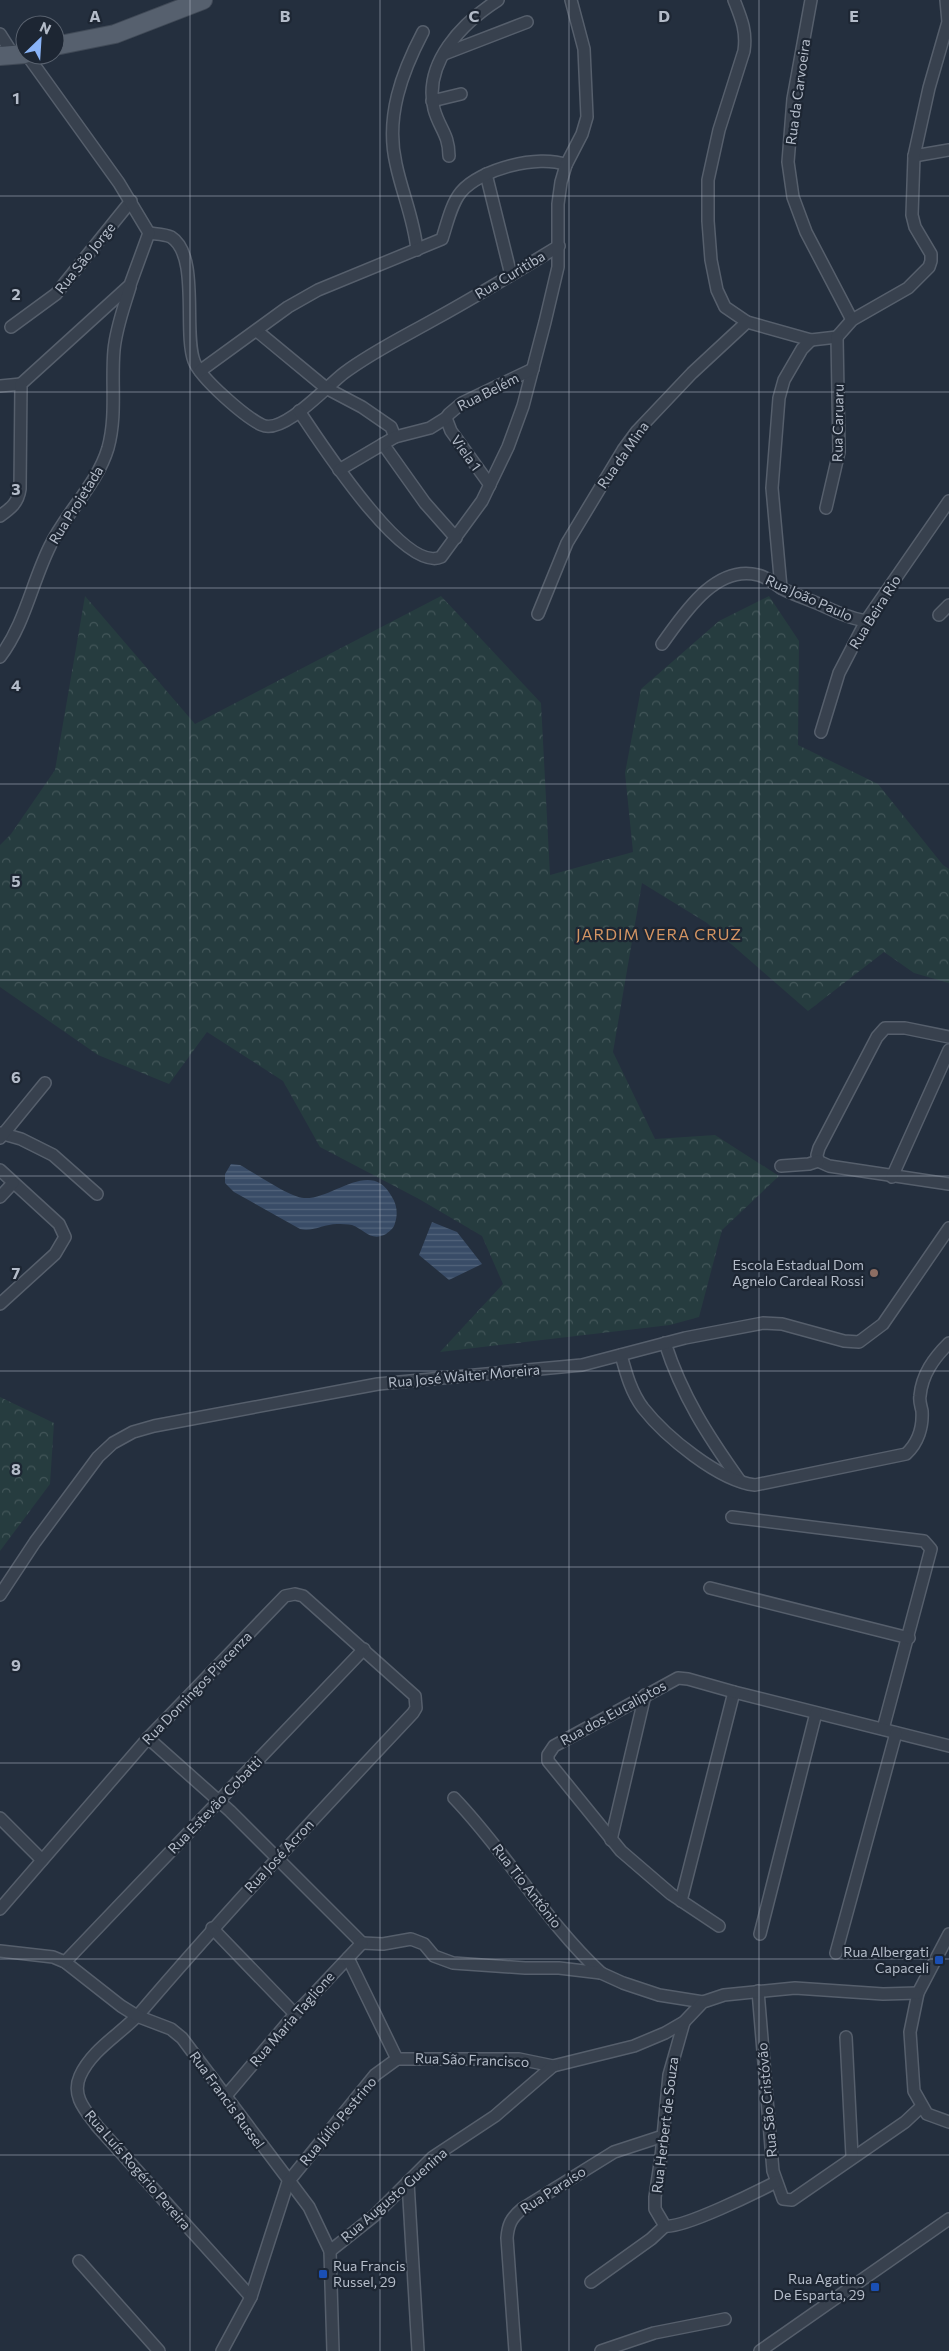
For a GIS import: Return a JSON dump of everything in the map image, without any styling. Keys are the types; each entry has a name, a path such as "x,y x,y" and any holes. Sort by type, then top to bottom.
{"main road":[{"path":"65,44 115,34 203,0"}],"street":[{"path":"449,156 447,136 438,125 432,102 433,75 458,33 476,15 498,0"},
{"path":"559,246 558,204 566,165 582,134 586,116 584,49 571,0"},
{"path":"734,0 745,27 746,38 744,51 719,130 708,180 708,221 711,260 717,290 724,306 747,322 811,340 837,338 852,320 908,288 929,267 931,254 915,227 912,215 914,156 929,88 948,22 946,0"},
{"name":"Rua da Carvoeira","path":"811,0 794,99 788,162 792,197 806,232 852,320"},
{"path":"444,54 527,22"},
{"path":"417,250 411,213 396,164 392,132 397,97 408,60 423,32"},
{"path":"0,34 15,53"},
{"path":"25,65 131,201 149,232 170,237 176,242 183,256 189,284 192,352 194,362 200,371 288,307 318,290 442,239 461,192 476,179 486,174 538,161 552,161 566,165"},
{"path":"432,102 461,94"},
{"path":"914,156 949,150"},
{"path":"486,174 511,275"},
{"name":"Rua São Jorge","path":"11,327 56,294 131,201"},
{"name":"Rua Projetada","path":"0,657 13,637 49,546 59,528 96,475 107,449 114,406 114,348 130,285 149,232"},
{"name":"Rua Curitiba","path":"200,371 230,402 263,426 272,428 280,425 326,388 378,352 559,246"},
{"name":"Rua Curitiba","path":"339,470 372,513 387,528 426,557 436,559 441,557 456,538 490,486 508,447 533,369 558,267 559,246"},
{"name":"Rua Projetada","path":"21,384 130,285"},
{"name":"Rua da Mina","path":"538,614 567,544 588,506 637,431 692,373 747,322"},
{"path":"257,331 326,388 391,426 395,437 339,470 299,411"},
{"name":"Rua Caruaru","path":"826,508 839,452 837,338"},
{"path":"781,588 772,488 780,398 784,380 802,349 811,340"},
{"name":"Rua Belém","path":"395,437 424,431 446,418 462,403 533,369"},
{"path":"0,386 21,384 20,489 16,502 0,516"},
{"name":"Viela 1","path":"446,418 451,431 490,486"},
{"path":"384,444 425,503 456,538"},
{"name":"Rua Beira Rio","path":"821,732 838,673 866,621 949,502"},
{"name":"Rua João Paulo","path":"662,644 684,612 720,580 745,573 757,574 770,579 781,588 847,617 866,621"},
{"path":"938,615 949,605"},
{"path":"818,1160 819,1148 877,1037 885,1028 905,1028 949,1036"},
{"path":"892,1177 949,1050"},
{"path":"45,1083 1,1135 21,1139 53,1155 97,1194"},
{"path":"781,1166 809,1164 818,1160"},
{"path":"818,1160 828,1166 949,1184"},
{"path":"0,1170 59,1224 65,1237 56,1254 0,1304"},
{"path":"0,1197 13,1183"},
{"name":"Rua José Walter Moreira","path":"0,1595 34,1542 98,1457 113,1443 133,1432 154,1426 378,1384 582,1365 665,1343 764,1323 782,1324 844,1341 859,1342 882,1324 949,1228"},
{"path":"665,1343 676,1377 699,1421 742,1484"},
{"path":"621,1354 630,1386 642,1407 664,1430 698,1458 742,1484 755,1485 906,1454 913,1448 919,1433 922,1411 920,1397 931,1362 949,1343"},
{"path":"732,1517 924,1541 931,1549 882,1729"},
{"path":"710,1588 908,1638"},
{"name":"Rua Domingos Piacenza","path":"0,1909 148,1738 284,1596 295,1594 303,1596 415,1696"},
{"name":"Rua Estevão Cobatti","path":"65,1962 364,1649"},
{"name":"Rua dos Eucaliptos","path":"719,1926 681,1901 635,1863 611,1840 548,1761 548,1755 554,1746 678,1678 688,1678 734,1692 949,1746"},
{"path":"681,1901 734,1692"},
{"path":"611,1840 645,1695"},
{"name":"Rua José Acron","path":"137,2016 212,1928 413,1714 416,1708 415,1696"},
{"path":"760,1934 816,1713"},
{"path":"836,1953 896,1733"},
{"path":"148,1738 218,1800 362,1942 383,1944 411,1939 424,1944 434,1956 453,1963 525,1968 559,1968 601,1973 623,1983 659,1995 702,2002 724,1995 758,1990 796,1988 883,1994 918,1993"},
{"name":"Rua Tio Antônio","path":"454,1798 476,1820 522,1883 580,1953 601,1973"},
{"path":"0,1818 42,1860"},
{"path":"212,1928 295,2014"},
{"path":"949,1934 918,1993 910,2032 911,2075 914,2091 922,2107 934,2118 949,2122"},
{"name":"Rua Maria Taglione","path":"224,2097 295,2014 362,1942"},
{"name":"Rua Francis Russel","path":"0,1951 53,1957 65,1962 137,2016 171,2029 182,2038 224,2097 309,2207 330,2251 333,2351"},
{"path":"348,1958 397,2058"},
{"name":"Rua São Cristóvão","path":"758,1990 773,2171 784,2199 792,2200 852,2156"},
{"name":"Rua São Francisco","path":"397,2058 519,2060 553,2066 634,2046 665,2033 684,2022 702,2002"},
{"name":"Rua Luís Rogério Pereira","path":"137,2016 88,2061 77,2086 79,2101 97,2126 251,2297"},
{"name":"Rua Herbert de Souza","path":"665,2226 655,2205 668,2075 684,2022"},
{"path":"846,2037 852,2156"},
{"name":"Rua Júlio Pestrino","path":"288,2182 375,2075 397,2058"},
{"name":"Rua Augusto Guenina","path":"330,2251 374,2216 433,2157 495,2116 553,2066"},
{"path":"852,2156 904,2122 922,2107"},
{"name":"Rua Paraíso","path":"515,2351 507,2238 508,2227 513,2217 522,2209 614,2152 663,2136"},
{"path":"222,2351 251,2297 288,2182"},
{"path":"408,2182 418,2351"},
{"path":"591,2282 651,2239 665,2226 681,2224 740,2200 776,2182"},
{"path":"760,2351 949,2219"},
{"path":"80,2261 159,2351"},
{"path":"601,2351 654,2333 725,2319"}],"green space":[{"path":"85,596 195,724 441,596 541,703 550,875 633,852 625,773 641,689 719,621 769,596 799,641 798,745 878,784 943,865 949,869 949,983 914,973 884,952 808,1011 707,923 642,883 613,1052 655,1139 715,1135 779,1176 722,1230 699,1317 670,1325 440,1352 503,1284 482,1236 419,1199 320,1147 283,1081 207,1032 169,1084 98,1055 0,987 0,845 11,834 55,770"},
{"path":"0,1397 54,1423 50,1484 0,1551"}],"water":[{"path":"231,1164 240,1165 290,1194 304,1198 315,1197 363,1180 373,1181 383,1186 394,1200 397,1213 396,1220 392,1229 386,1234 376,1237 349,1224 332,1224 305,1230 300,1229 234,1192 225,1183 225,1174"},
{"path":"432,1222 457,1232 482,1264 449,1280 419,1255"}],"place":[{"name":"Escola Estadual Dom Agnelo Cardeal Rossi","path":"874,1273"},
{"name":"Rua Albergati Capaceli","path":"939,1960"},
{"name":"Rua Francis Russel, 29","path":"323,2274"},
{"name":"Rua Agatino De Esparta, 29","path":"875,2287"}],"district":[{"name":"JARDIM VERA CRUZ","path":"659,934"}]}
